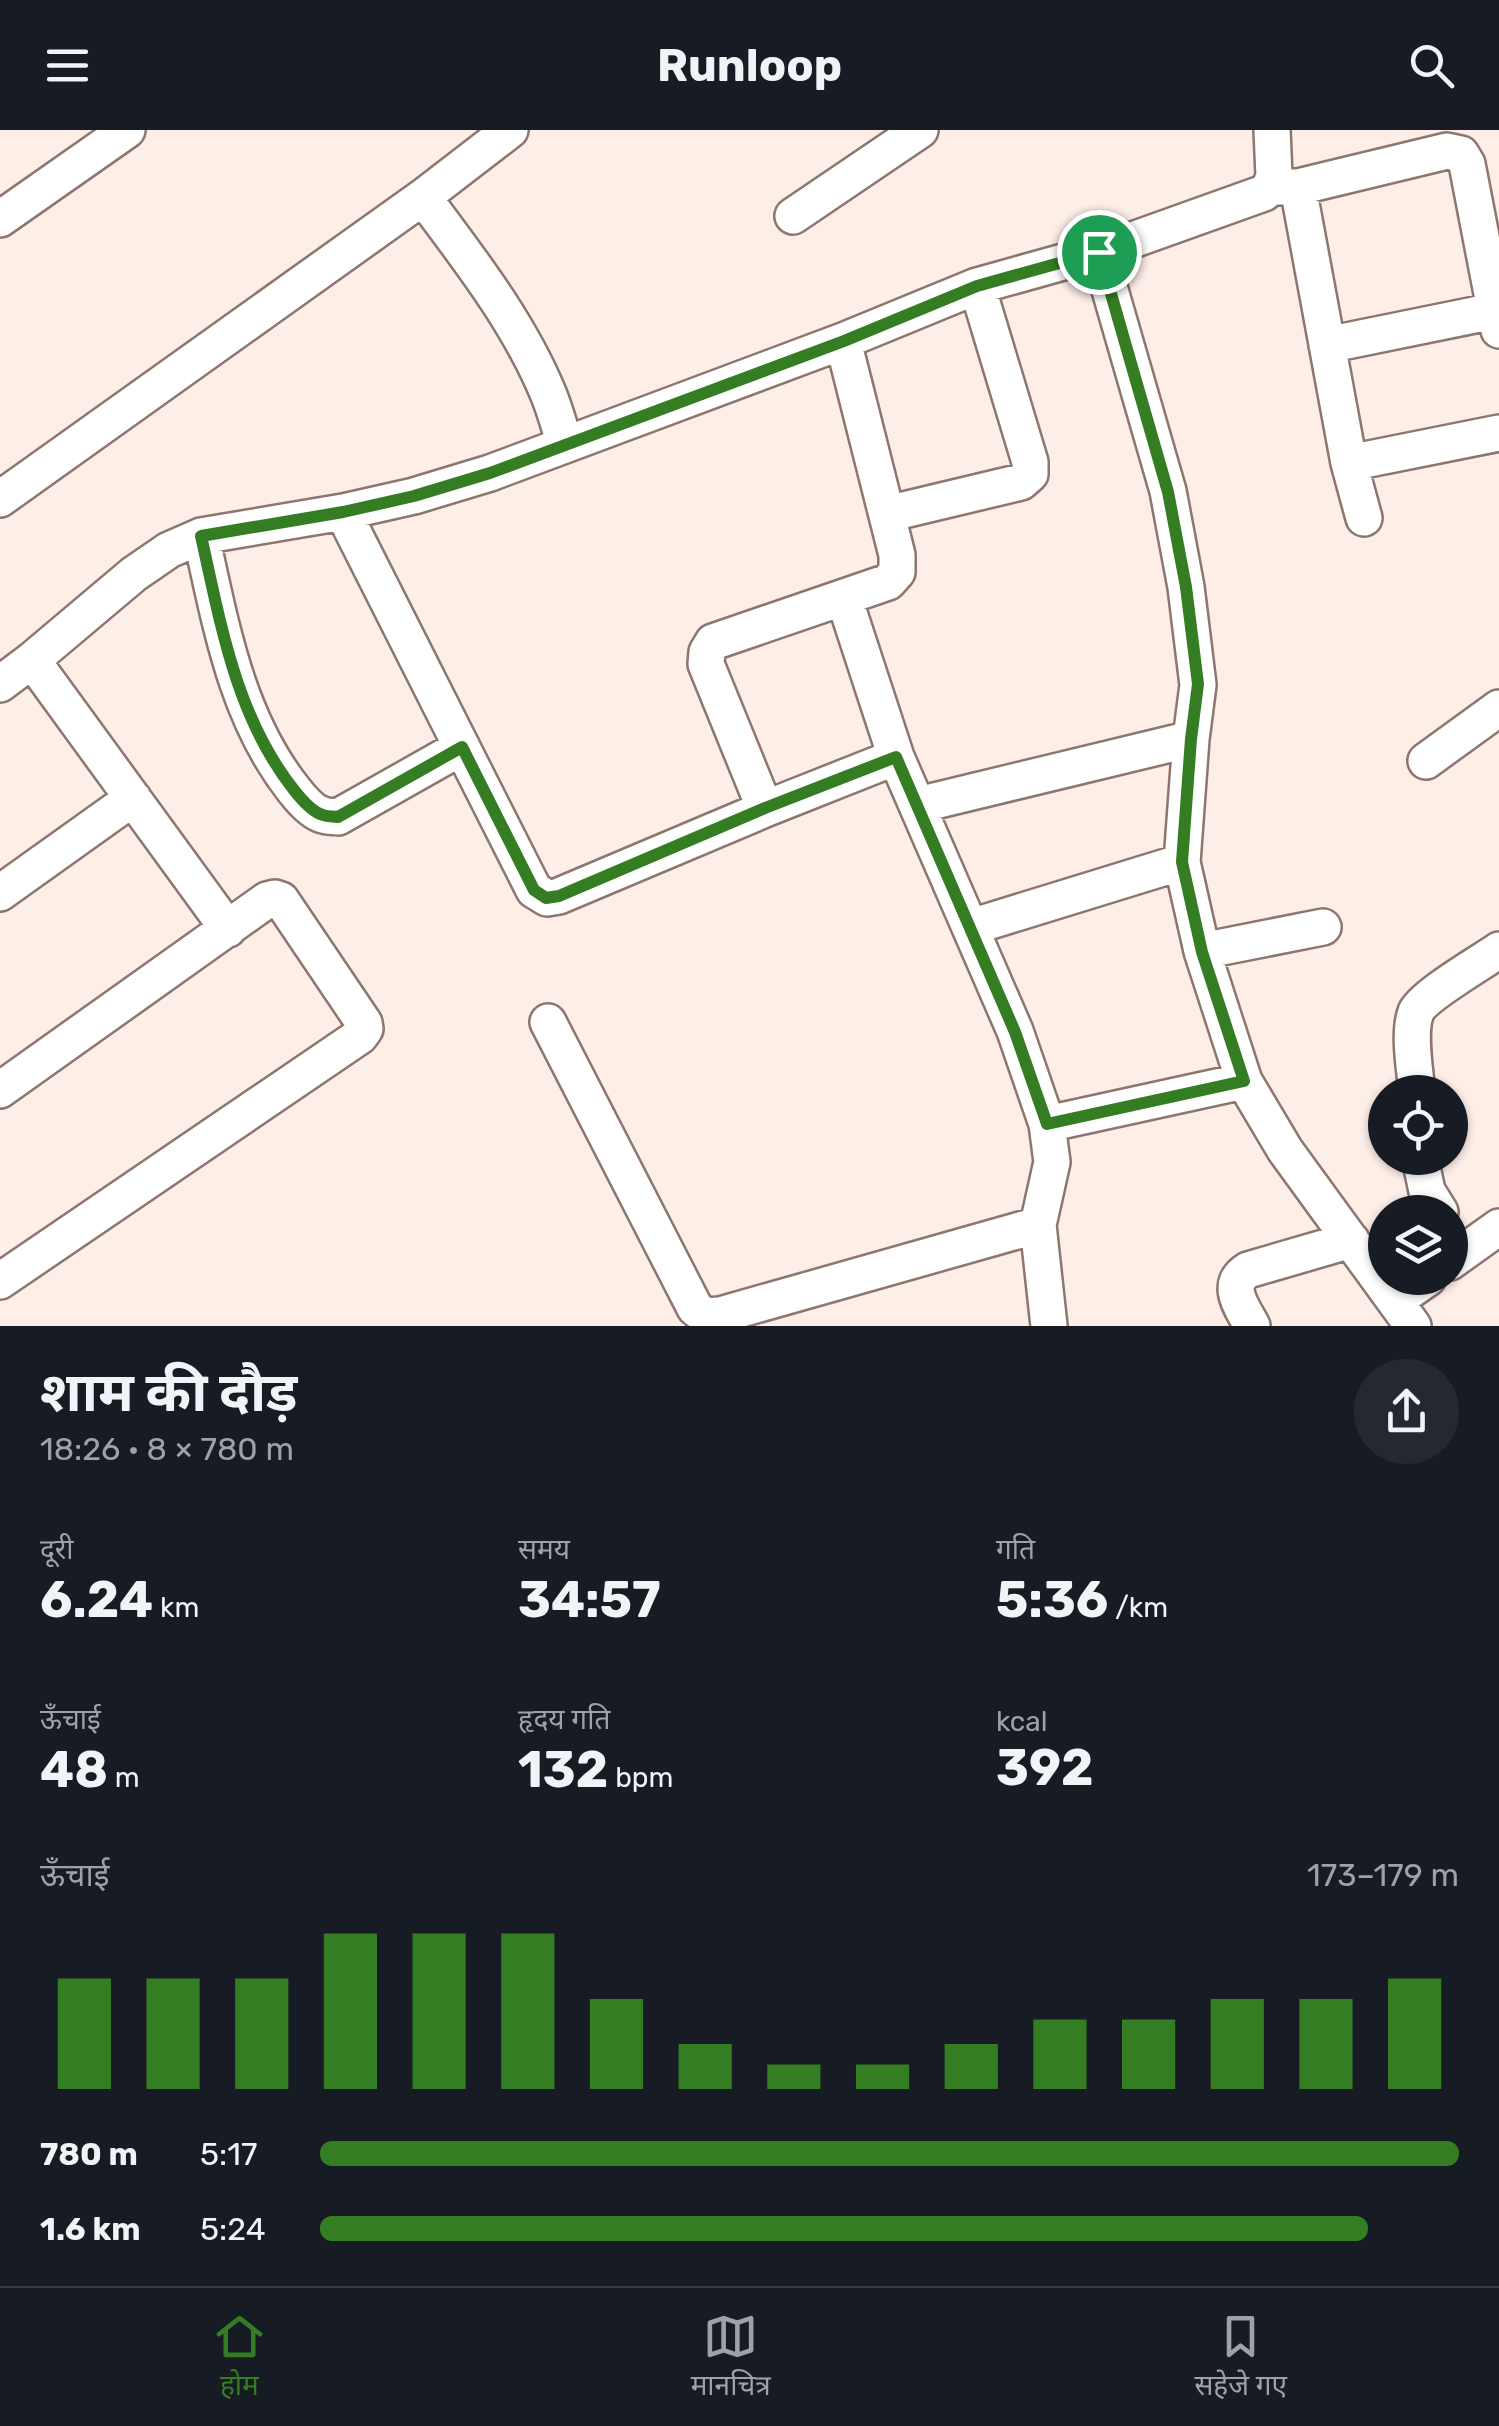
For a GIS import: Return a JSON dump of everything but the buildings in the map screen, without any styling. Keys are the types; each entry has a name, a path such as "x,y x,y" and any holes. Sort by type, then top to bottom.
{"street":[{"path":"0,219 126,130"},
{"path":"0,500 510,130"},
{"path":"793,216 920,130"},
{"path":"1272,130 1274,176 1284,187 1327,345 1349,463 1364,518"},
{"path":"0,684 134,574 169,550 201,536 343,512 490,473 844,341 977,286 1099,252 1284,187 1447,150 1461,154 1467,164 1498,316 1327,345"},
{"path":"423,196 489,286 526,347 550,396 565,446"},
{"path":"1099,252 1168,492 1186,587 1198,684 1182,862 1202,952 1244,1081 1286,1150 1404,1313"},
{"path":"887,514 1021,482 1030,474 1030,462 977,286"},
{"path":"765,808 706,664 707,652 713,642 888,582 897,572 897,555 844,341"},
{"path":"1349,463 1499,432"},
{"path":"343,512 534,890 546,898 559,896 896,757"},
{"path":"201,536 229,658 242,696 264,746 302,800 321,815 338,817 462,747"},
{"path":"844,598 896,757 972,927 1047,1124 1052,1162 1038,1226 1049,1326"},
{"path":"32,660 228,928"},
{"path":"1426,761 1499,708"},
{"path":"918,805 1191,739"},
{"path":"0,893 133,798"},
{"path":"972,927 1182,862"},
{"path":"0,1090 275,898 281,900 364,1023 360,1036 0,1282"},
{"path":"1202,952 1323,927"},
{"path":"1415,1075 1416,1012 1426,1000 1499,950"},
{"path":"548,1022 695,1308 707,1321 1038,1226"},
{"path":"1047,1124 1244,1081"},
{"path":"1468,1241 1499,1227"},
{"path":"1252,1326 1237,1299 1235,1285 1240,1275 1351,1240"}],"route":[{"path":"1099,252 1168,492 1186,587 1198,684 1182,862 1202,952 1244,1081 1047,1124 972,927 896,757 559,896 546,898 534,890 462,747 338,817 321,815 302,800 281,774 264,746 229,658 201,536 343,512 490,473 844,341 977,286 1099,252"}]}
